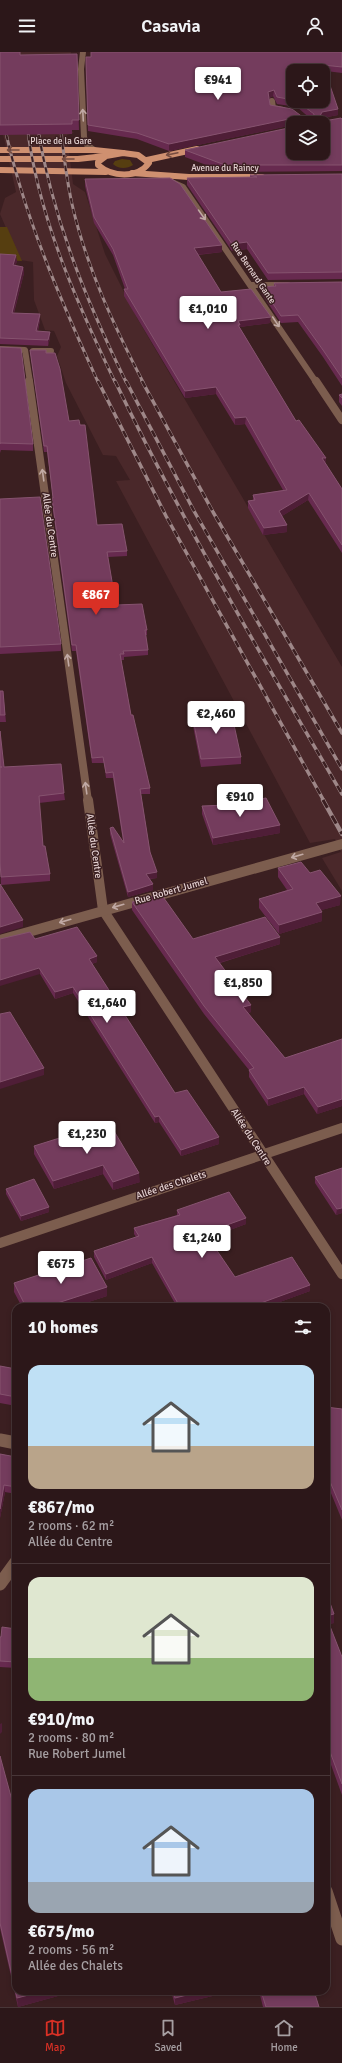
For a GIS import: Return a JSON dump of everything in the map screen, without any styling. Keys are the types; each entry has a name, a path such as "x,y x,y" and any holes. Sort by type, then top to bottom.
{"main road":[{"path":"0,170 81,170 123,174 144,169 148,163 147,160 204,148"},
{"name":"Place de la Gare","path":"0,150 94,150 138,155 147,160"},
{"name":"Place de la Gare","path":"0,159 78,159 123,153"},
{"path":"106,172 101,169 98,162 107,156"},
{"name":"Avenue du Raincy","path":"132,173 189,178 271,176"}],"street":[{"path":"83,52 81,69 84,137 87,145 94,150"},
{"path":"272,101 273,108 287,110"},
{"name":"Rue Bernard Gante","path":"123,174 161,178 179,184 251,285 342,420"},
{"path":"251,285 298,284"},
{"path":"0,349 51,351"},
{"name":"Allée du Centre","path":"26,350 103,910 262,1155 342,1274"},
{"name":"Rue Robert Jumel","path":"0,940 342,844"},
{"name":"Allée des Chalets","path":"0,1242 342,1128"},
{"path":"0,1440 12,1442"},
{"path":"0,1584 12,1568"},
{"path":"330,1902 342,1939"}],"shaded area":[{"path":"0,52 71,52 68,73 71,130 74,133 67,135 73,184 85,192 105,254 137,318 342,667 342,891 322,858 341,852 335,839 310,843 116,481 130,480 116,456 103,455 66,383 57,356 61,347 54,331 45,330 34,300 33,262 20,260 0,214 5,198 16,192 3,134"},
{"path":"122,159 130,160 133,165 123,168 117,167 113,164 115,161"},
{"path":"0,227 7,227 22,261 0,260"}],"building":[{"path":"0,52 20,52 20,55 77,54 79,120 72,120 72,124 0,125"},
{"path":"91,52 342,52 342,67 330,66 330,64 286,64 286,99 277,97 274,90 268,92 270,105 292,109 301,116 286,116 286,120 169,144 137,133 88,125 86,57 91,57"},
{"path":"330,86 338,109 322,112 320,116 314,116 314,114 306,108 330,108"},
{"path":"342,119 342,165 225,165 185,150 286,128 286,160 330,160 330,120"},
{"path":"342,174 342,272 268,273 247,242 232,244 187,178 257,177 250,175"},
{"path":"170,178 180,184 222,245 194,248 221,292 251,289 271,317 238,321 240,325 238,325 296,421 299,420 326,458 322,458 342,489 342,545 309,493 279,511 287,525 264,528 248,501 255,500 253,495 287,490 246,417 235,418 216,387 185,391 124,289 128,289 113,249 94,217 85,179"},
{"path":"0,254 16,255 13,265 23,267 12,313 40,314 36,331 50,332 48,340 0,338"},
{"path":"342,282 342,378 298,315 281,316 262,287 276,286 274,283"},
{"path":"0,347 21,348 33,444 0,443"},
{"path":"30,350 46,350 46,353 55,353 60,369 69,421 79,420 80,425 85,425 97,525 122,524 127,551 107,552 116,605 142,604 147,630 145,630 148,650 123,651 124,654 120,654 131,715 133,715 150,788 140,789 150,852 157,872 146,874 153,884 128,892 110,828 113,827 124,843 113,772 106,773 103,757 92,758 76,645 72,645 52,498 47,446 44,446"},
{"path":"40,497 61,644 0,647 0,499"},
{"path":"0,691 3,691 5,715 0,715"},
{"path":"231,711 241,757 201,759 192,714"},
{"path":"0,731 4,767 61,764 64,793 39,796 43,846 45,846 50,874 1,877"},
{"path":"266,798 280,825 213,838 202,806 228,805"},
{"path":"301,862 310,873 320,870 341,896 316,903 322,912 279,925 259,899 293,889 278,868"},
{"path":"0,884 23,920 0,927"},
{"path":"161,894 193,939 265,917 280,937 215,957 251,1005 243,1007 285,1058 342,1039 342,1099 318,1107 304,1087 268,1099 249,1070 254,1068 204,1006 132,902"},
{"path":"77,927 97,956 89,959 175,1093 187,1090 219,1137 181,1150 159,1116 155,1117 73,987 55,992 39,968 0,980 0,939 30,932 35,939"},
{"path":"10,1012 44,1068 0,1082 0,1014"},
{"path":"111,1126 139,1173 113,1182 103,1165 53,1181 34,1146 66,1136 68,1140"},
{"path":"342,1168 342,1208 337,1209 315,1177"},
{"path":"34,1179 49,1207 21,1216 6,1189"},
{"path":"229,1192 246,1218 205,1233 235,1277 292,1257 310,1285 261,1303 178,1303 152,1257 106,1274 94,1251 139,1236 134,1228 180,1215 177,1210"},
{"path":"91,1258 107,1287 57,1303 24,1303 14,1283"},
{"path":"0,1366 12,1368 12,1396 0,1394"},
{"path":"330,1408 342,1409 342,1510 330,1482"},
{"path":"0,1454 12,1456 12,1486 4,1485 0,1509"},
{"path":"330,1603 334,1614 330,1615"},
{"path":"330,1626 342,1657 342,1784 330,1752"},
{"path":"2,1627 12,1628 12,1662 0,1661"},
{"path":"0,1756 12,1800 12,1976 0,1923"},
{"path":"16,1995 29,1995 17,1998"},
{"path":"174,1995 187,1995 175,1998"},
{"path":"262,1995 315,1995 319,2007 266,2007"}],"railway":[{"path":"60,122 70,194 85,250 111,317 143,382"},
{"path":"4,124 21,191 44,256 98,382"},
{"path":"27,124 39,191 49,224 73,289 115,382"},
{"path":"37,124 51,192 72,256 97,319 126,382"},
{"path":"98,381 166,516 324,801"},
{"path":"115,381 196,538 253,641 342,794"},
{"path":"126,381 194,511 342,769"},
{"path":"142,381 213,512 342,733"},
{"path":"323,800 342,834"}]}
